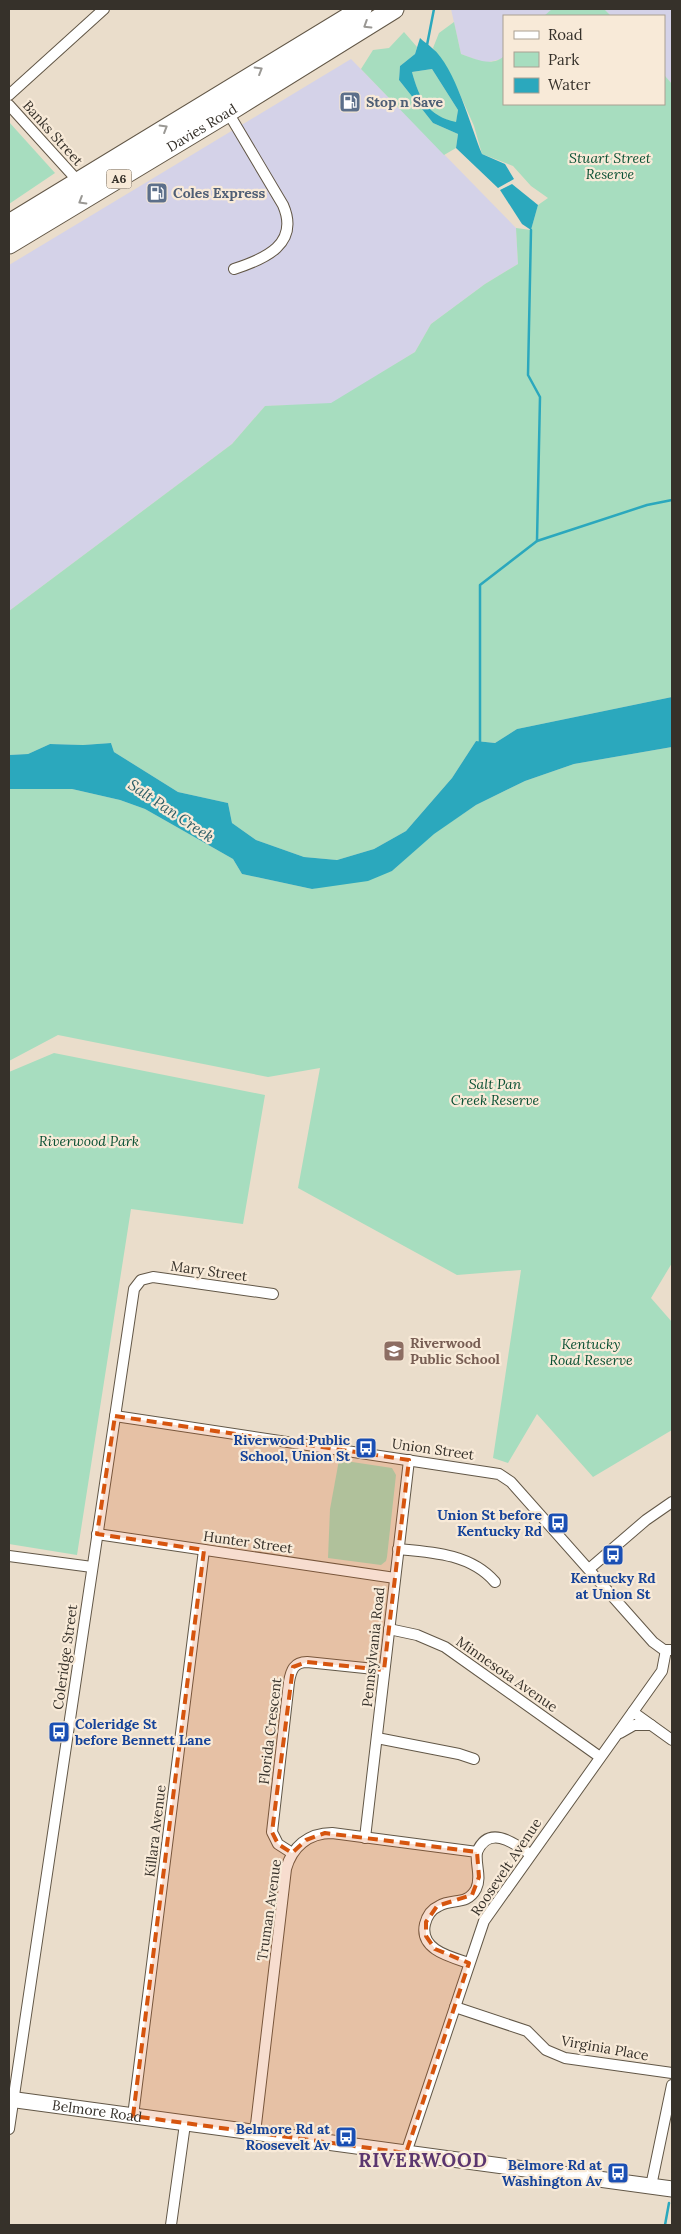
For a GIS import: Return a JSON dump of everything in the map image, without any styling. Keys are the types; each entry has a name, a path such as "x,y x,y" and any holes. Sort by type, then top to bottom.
{"highway":[{"name":"Davies Road","path":"9,224 77,180 362,9"},
{"name":"Davies Road","path":"9,244 170,148 394,9"},
{"path":"77,180 90,182 134,157 157,148 170,148"}],"main road":[{"name":"Belmore Road","path":"11,2099 672,2189"}],"street":[{"path":"9,95 104,9"},
{"path":"218,96 287,214 288,226 286,235 274,251 252,264 234,269"},
{"name":"Banks Street","path":"9,105 77,180"},
{"name":"Mary Street","path":"141,1280 153,1277 273,1294"},
{"name":"Coleridge Street","path":"9,2129 11,2099 132,1296 137,1284 141,1280"},
{"name":"Union Street","path":"115,1416 492,1472 504,1477 653,1642 669,1650"},
{"name":"Pennsylvania Road","path":"365,1838 409,1460"},
{"path":"589,1569 646,1520 672,1502"},
{"name":"Hunter Street","path":"97,1534 395,1578"},
{"path":"398,1549 451,1556 481,1569 495,1582"},
{"name":"Killara Avenue","path":"133,2116 204,1550"},
{"path":"9,1556 92,1567"},
{"name":"Minnesota Avenue","path":"389,1629 417,1635 444,1647 600,1757"},
{"name":"Roosevelt Avenue","path":"406,2153 484,1921 662,1671 669,1650"},
{"name":"Florida Crescent","path":"292,1853 278,1844 272,1832 289,1682 293,1668 297,1664 307,1662 384,1670"},
{"path":"633,1712 672,1740"},
{"path":"616,1736 634,1725 652,1725"},
{"path":"377,1738 459,1754 474,1759"},
{"name":"Truman Avenue","path":"255,2133 286,1869 292,1853 306,1840 319,1834 477,1852"},
{"path":"469,1963 435,1949 429,1944 424,1930 428,1916 437,1906 465,1900 476,1889 479,1877 477,1852 488,1839 500,1837 513,1842 530,1854"},
{"name":"Virginia Place","path":"455,2007 527,2032 546,2050 565,2058 672,2073"},
{"path":"651,2186 672,2085"},
{"path":"171,2225 185,2124"}],"highlighted area":[{"path":"115,1416 409,1460 384,1670 307,1662 293,1667 272,1832 278,1844 292,1853 306,1840 325,1833 477,1852 479,1877 472,1895 437,1906 426,1922 426,1936 435,1949 469,1963 406,2153 133,2116 204,1550 97,1534"}],"shaded area":[{"path":"451,9 553,9 546,15 503,15 503,57 501,59 485,63 461,54"},
{"path":"604,9 672,9 672,84 666,77 666,15 610,15"},
{"path":"351,59 516,228 518,264 485,284 431,324 415,352 331,404 265,406 232,444 9,611 9,265"}],"green space":[{"path":"552,9 604,9 610,15 545,15"},
{"name":"Stuart Street Reserve","path":"454,22 461,54 489,62 503,57 503,105 666,105 666,77 672,84 672,697 517,729 495,743 476,741 452,778 406,831 374,849 337,860 304,857 256,840 232,823 228,803 178,792 114,752 111,743 83,745 50,744 28,754 9,755 9,611 232,444 265,406 331,403 415,352 431,324 485,284 518,264 516,228 531,230 538,205 548,198 531,186 513,166 482,154 474,126 458,90 433,48 439,33"},
{"path":"404,32 417,47 415,54 400,66 399,80 433,123 458,134 456,148 444,155 361,69 373,50 389,48"},
{"path":"432,69 458,110 456,123 446,120 431,110 421,97 412,72"},
{"path":"9,122 55,173 9,204"},
{"path":"672,747 672,1263 651,1298 672,1322 672,1430 593,1477 537,1414 508,1463 493,1458 521,1270 457,1275 298,1188 320,1068 268,1077 58,1035 9,1061 9,789 72,789 120,800 145,809 233,859 242,874 312,889 392,871 433,834 476,805 525,781 574,764"},
{"name":"Riverwood Park","path":"54,1053 265,1095 243,1224 131,1209 77,1555 9,1544 9,1072"},
{"path":"339,1460 392,1468 396,1475 387,1557 386,1561 381,1565 328,1558 330,1509"}],"water":[{"path":"420,38 440,57 448,68 462,98 482,154 505,164 514,179 498,188 456,148 458,134 433,123 399,80 400,66 415,54","holes":["432,69 458,110 456,122 438,115 426,105 418,90 412,72"]},
{"path":"512,184 538,205 531,230 522,224 500,190"},
{"name":"Salt Pan Creek","path":"672,697 672,747 574,764 525,781 476,805 434,834 392,871 368,881 312,889 242,874 233,859 145,809 120,800 72,789 9,789 9,755 28,754 50,744 83,745 111,743 114,752 178,792 228,803 232,823 256,840 304,857 337,860 374,849 406,831 452,778 476,741 495,743 517,729"}],"waterway":[{"path":"427,45 434,9"},
{"path":"531,230 528,375 540,397 537,541"},
{"path":"480,744 480,585 537,541 647,505 672,500"},
{"path":"665,2225 669,2203"}],"place":[{"name":"Stop n Save","path":"350,102"},
{"name":"Coles Express","path":"157,193"},
{"name":"Riverwood Public School","path":"394,1351"},
{"name":"Riverwood Public School, Union St","path":"366,1448"},
{"name":"Union St before Kentucky Rd","path":"558,1523"},
{"name":"Kentucky Rd at Union St","path":"613,1555"},
{"name":"Coleridge St before Bennett Lane","path":"59,1732"},
{"name":"Belmore Rd at Roosevelt Av","path":"346,2137"},
{"name":"Belmore Rd at Washington Av","path":"618,2173"}],"district":[{"name":"RIVERWOOD","path":"423,2160"}],"park label":[{"name":"Salt Pan Creek Reserve","path":"495,1092"},
{"name":"Kentucky Road Reserve","path":"591,1352"}]}
